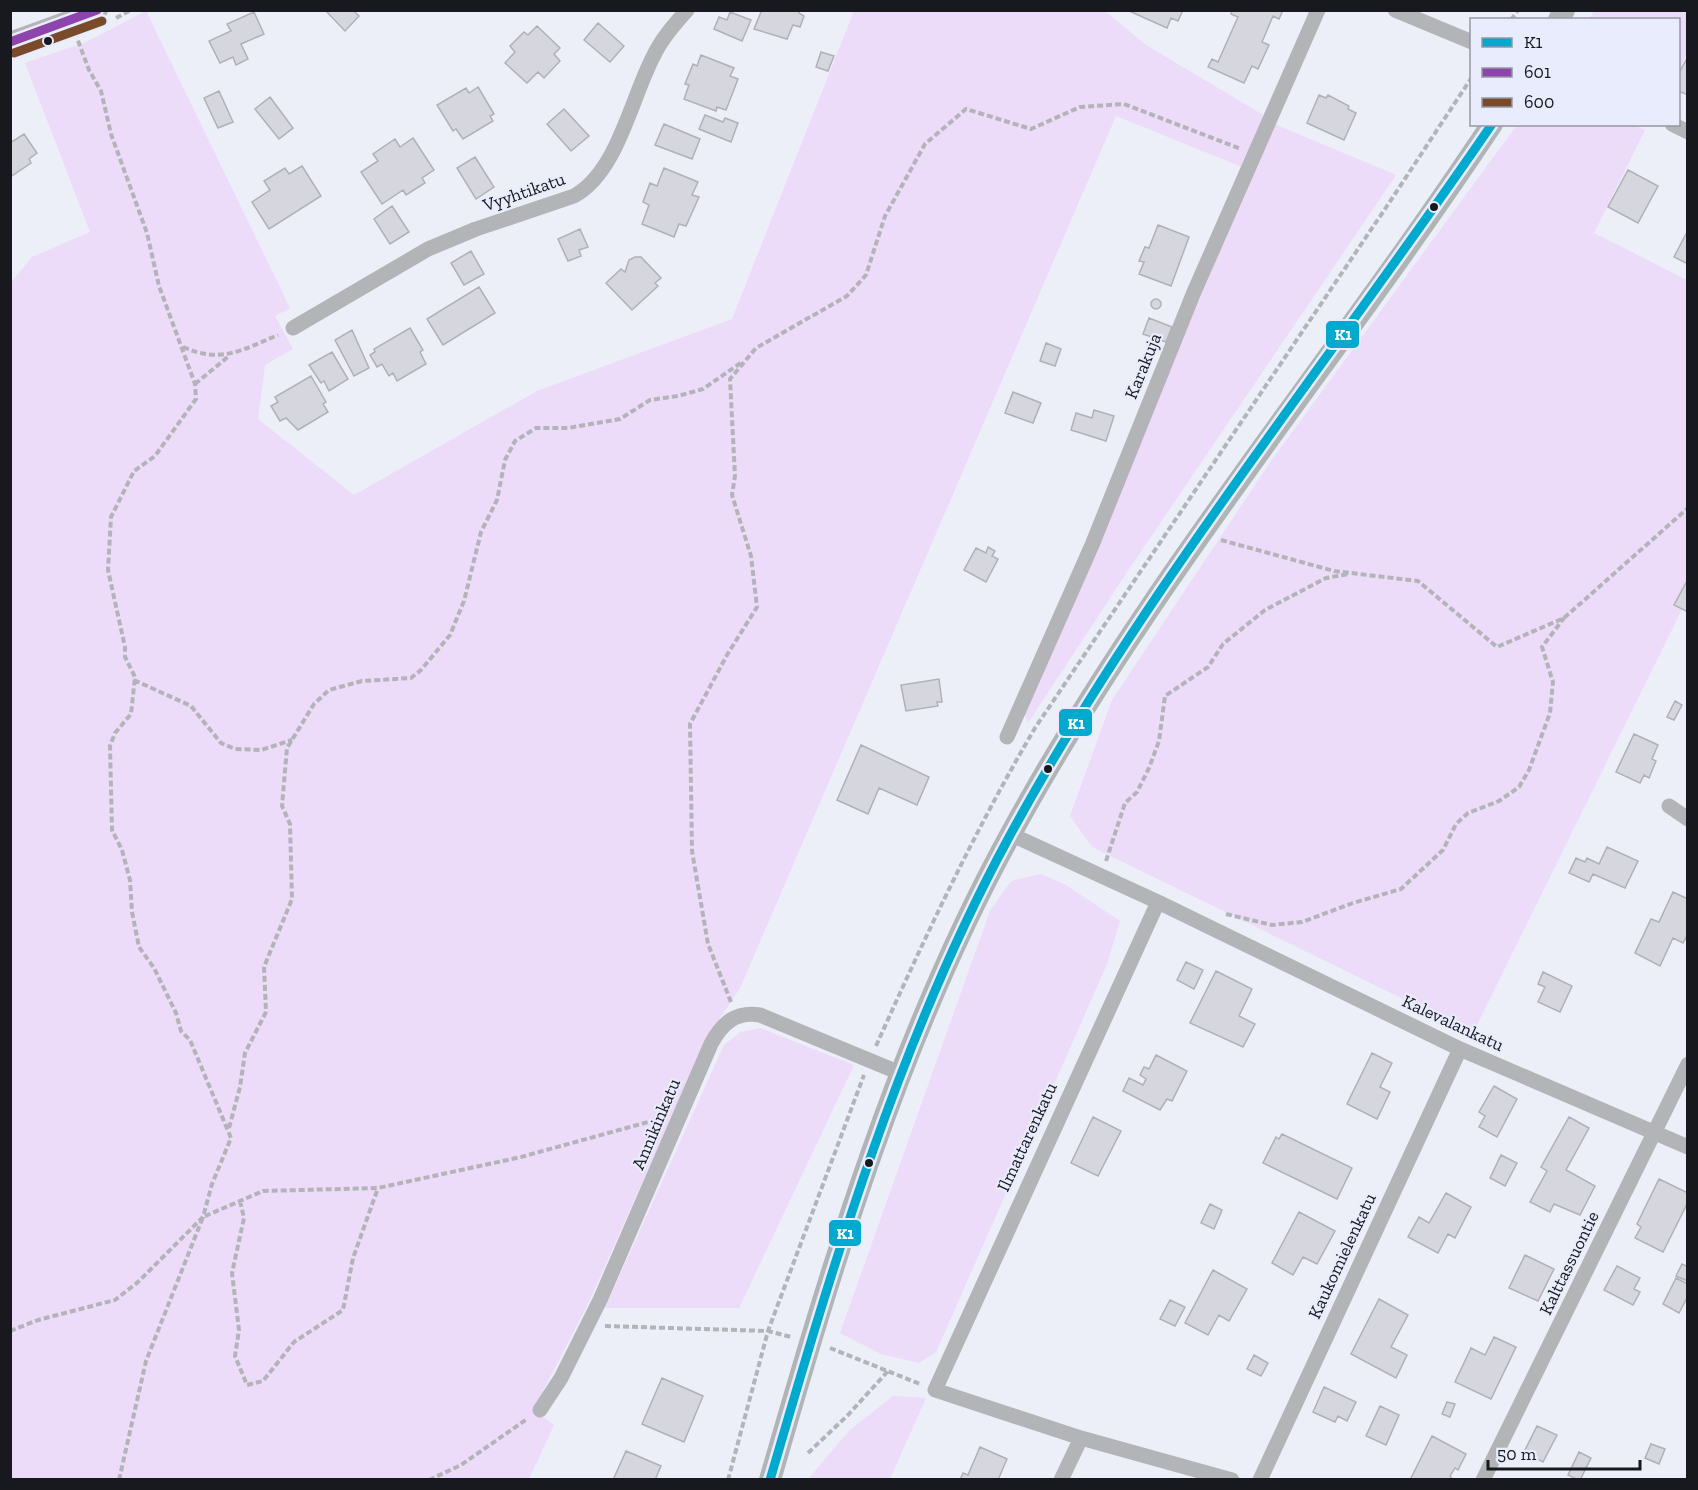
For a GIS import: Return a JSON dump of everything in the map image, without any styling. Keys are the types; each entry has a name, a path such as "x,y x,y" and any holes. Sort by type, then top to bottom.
{"main road":[{"path":"770,1479 850,1221 900,1073 946,964 1010,834 1086,705 1199,535 1450,188 1491,126"}],"street":[{"path":"10,42 98,10"},
{"name":"Vyyhtikatu","path":"293,328 428,249 476,229 574,196 587,189 606,165 654,54 687,10"},
{"name":"Karakuja","path":"1007,737 1092,545 1194,292 1318,10"},
{"path":"1395,10 1470,41"},
{"path":"1669,806 1688,819"},
{"name":"Kalevalankatu","path":"1010,834 1158,902 1460,1050 1656,1131 1688,1147"},
{"name":"Ilmattarenkatu","path":"935,1390 1158,902"},
{"path":"736,1016 748,1013 760,1015 900,1073"},
{"name":"Annikinkatu","path":"540,1410 588,1324 717,1033 736,1016"},
{"name":"Kaukomielenkatu","path":"1260,1479 1460,1050"},
{"name":"Kalttassuontie","path":"1483,1479 1688,1064"},
{"path":"935,1390 1081,1438 1232,1479"},
{"path":"1062,1479 1081,1438"}],"path":[{"path":"77,37 89,70 101,91 111,134 147,233 159,285 195,384 196,399 155,456 134,471 111,517 108,570 125,647 125,657 134,680 131,714 115,733 110,746 112,830 122,850 130,880 132,912 139,947 154,968 176,1013 181,1032 190,1040 231,1138 212,1184 203,1217 146,1361 119,1479"},
{"path":"736,1016 708,944 692,851 690,724 727,655 757,607 752,556 732,495 735,476 730,379 756,348 847,296 866,275 885,216 925,144 966,109 1031,129 1080,107 1124,104 1255,154"},
{"path":"195,384 229,356 293,328"},
{"path":"182,347 199,354 229,356"},
{"path":"228,1129 240,1087 245,1053 266,1012 264,967 292,899 290,824 282,806 287,748 314,704 329,690 362,681 411,678 421,670 450,635 464,602 481,532 497,500 505,460 515,441 536,428 568,428 620,419 650,400 678,396 702,389 726,375 750,356"},
{"path":"1218,912 1272,925 1302,922 1353,903 1401,889 1443,850 1456,824 1468,813 1499,801 1519,787 1529,770 1550,713 1553,682 1542,647 1564,618 1688,508"},
{"path":"1199,535 1246,545 1334,571 1418,581 1497,647 1564,618"},
{"path":"1101,876 1125,804 1137,792 1159,741 1166,696 1208,667 1223,644 1265,610 1326,578 1353,573"},
{"path":"134,680 191,706 221,743 236,749 261,750 293,740"},
{"path":"10,1331 38,1320 115,1300 138,1282 203,1217 263,1191 378,1188 520,1157 683,1113"},
{"path":"240,1201 243,1218 232,1273 239,1330 235,1356 247,1385 263,1381 294,1342 343,1310 353,1258 378,1188"},
{"path":"588,1324 629,1328 768,1331 792,1337"},
{"path":"828,1348 935,1390"},
{"path":"808,1453 848,1415 888,1371"},
{"path":"429,1479 461,1465 540,1410"}],"shaded area":[{"path":"146,11 290,308 275,316 293,349 265,365 258,419 354,495 537,391 732,319 854,11 1105,11 1146,45 1265,116 1242,167 1116,116 740,988 706,1039 588,1304 533,1410 554,1425 529,1479 11,1479 10,284 32,257 90,232 25,63 86,42"},
{"path":"1594,11 1687,11 1687,53 1680,69 1680,18 1590,18"},
{"path":"1274,124 1396,175 1127,572 1028,723 1024,712"},
{"path":"1516,126 1636,126 1645,130 1594,233 1687,280 1687,599 1473,1033 1092,847 1070,816 1112,700 1271,461"},
{"path":"1041,874 1066,885 1120,921 1107,964 936,1352 919,1363 881,1354 840,1333 990,911 1011,881"},
{"path":"760,1028 854,1065 739,1308 605,1308 724,1045 741,1032"},
{"path":"893,1396 926,1398 890,1479 808,1479 850,1430"}],"building":[{"path":"325,10 353,10 359,16 345,31"},
{"path":"758,10 800,10 799,13 804,16 800,27 793,25 787,39 754,29 761,12"},
{"path":"1127,10 1183,10 1178,21 1171,18 1167,28"},
{"path":"1232,10 1283,10 1279,19 1273,16 1262,42 1269,45 1258,69 1252,66 1244,83 1208,67 1212,59 1218,62 1238,17 1231,14"},
{"path":"254,12 264,34 241,44 248,59 236,65 233,57 220,63 209,41 231,31 227,24"},
{"path":"730,12 751,20 742,41 714,29 719,17 727,20"},
{"path":"598,23 624,46 610,62 584,40"},
{"path":"537,26 560,48 554,54 560,61 544,78 538,72 527,83 505,63 515,52 510,46 524,32 528,35"},
{"path":"821,52 834,56 828,71 816,67"},
{"path":"701,55 734,68 730,76 738,79 726,110 717,107 716,111 684,99 689,85 685,84 693,64 697,66"},
{"path":"1688,57 1688,95 1680,92 1680,71"},
{"path":"478,87 494,114 490,116 493,121 463,139 456,129 453,131 437,105 466,88 469,93"},
{"path":"219,91 233,122 218,128 204,98"},
{"path":"1319,95 1326,98 1328,95 1349,106 1348,109 1356,113 1344,140 1307,123"},
{"path":"270,97 293,128 279,139 255,109"},
{"path":"564,109 589,136 571,151 547,124"},
{"path":"705,115 723,122 725,118 738,123 731,142 699,129"},
{"path":"664,124 700,139 692,159 655,145"},
{"path":"24,134 37,153 29,159 31,163 10,177 10,143"},
{"path":"413,138 434,170 422,178 425,183 406,195 403,190 382,204 361,172 378,161 373,154 395,139 400,147"},
{"path":"475,157 494,187 476,199 457,168"},
{"path":"302,166 321,196 269,229 252,202 270,190 264,181 285,168 289,174"},
{"path":"664,168 698,182 692,195 699,197 686,226 679,224 674,237 642,224 649,205 643,202 650,183 657,186"},
{"path":"1628,170 1658,186 1638,223 1608,207"},
{"path":"392,206 409,232 390,244 374,219"},
{"path":"1158,225 1189,237 1171,286 1139,274 1144,262 1139,261 1145,247 1149,248"},
{"path":"580,229 588,247 579,250 581,256 568,261 558,239"},
{"path":"1688,230 1688,264 1674,257"},
{"path":"471,251 484,274 464,285 451,263"},
{"path":"641,257 661,278 655,283 658,286 632,310 606,283 621,269 625,272 629,260"},
{"path":"479,287 495,313 443,345 427,319"},
{"path":"1156,299 1161,304 1156,309 1151,304"},
{"path":"1149,318 1172,327 1166,342 1143,334"},
{"path":"410,328 423,350 420,352 426,364 397,381 393,373 389,376 382,364 377,367 370,355 375,352 374,349"},
{"path":"352,330 369,368 354,376 335,340"},
{"path":"1046,343 1061,349 1055,366 1040,361"},
{"path":"332,352 348,379 329,391 324,381 321,383 309,365"},
{"path":"311,376 326,402 323,404 328,412 298,430 286,418 280,421 271,406 278,402 275,397"},
{"path":"1013,392 1041,403 1033,423 1005,413"},
{"path":"1094,410 1114,416 1106,441 1071,430 1076,413 1092,418"},
{"path":"988,547 995,551 992,556 998,559 986,582 964,570 976,548 986,553"},
{"path":"1688,579 1688,612 1674,605"},
{"path":"939,679 942,702 937,702 938,706 906,711 901,685"},
{"path":"1675,701 1682,705 1674,720 1667,717"},
{"path":"1634,734 1658,745 1652,759 1656,761 1649,778 1644,775 1640,783 1616,772"},
{"path":"861,745 929,777 917,805 879,788 868,814 837,800"},
{"path":"1607,847 1638,861 1625,888 1593,874 1589,882 1569,873 1576,858 1585,862 1587,858 1599,864"},
{"path":"1673,892 1688,899 1688,934 1683,943 1673,938 1660,966 1635,953 1651,919 1659,922"},
{"path":"1186,962 1203,970 1194,989 1177,980"},
{"path":"1216,971 1252,989 1239,1016 1255,1024 1243,1047 1190,1023"},
{"path":"1543,972 1572,986 1560,1012 1538,1002 1545,987 1538,984"},
{"path":"1372,1053 1392,1063 1380,1087 1390,1092 1377,1119 1347,1104"},
{"path":"1156,1055 1187,1071 1172,1101 1167,1099 1160,1110 1123,1091 1129,1078 1143,1085 1146,1079 1140,1075 1144,1067 1149,1069"},
{"path":"1494,1086 1517,1099 1497,1137 1479,1127 1485,1116 1479,1112"},
{"path":"1093,1117 1121,1131 1098,1176 1071,1163"},
{"path":"1569,1117 1589,1128 1566,1170 1595,1186 1580,1215 1554,1204 1550,1212 1530,1202 1547,1171 1541,1167"},
{"path":"1282,1134 1352,1168 1337,1199 1263,1163 1276,1137 1279,1139"},
{"path":"1501,1155 1517,1163 1505,1186 1490,1178"},
{"path":"1659,1179 1688,1193 1688,1202 1663,1252 1635,1238 1641,1227 1637,1224"},
{"path":"1446,1193 1471,1207 1455,1238 1448,1234 1438,1253 1408,1237 1419,1217 1429,1223"},
{"path":"1210,1204 1222,1210 1214,1229 1201,1223"},
{"path":"1299,1212 1335,1231 1317,1264 1303,1257 1293,1275 1272,1263"},
{"path":"1525,1255 1554,1269 1538,1301 1509,1288"},
{"path":"1682,1264 1688,1267 1688,1281 1676,1276"},
{"path":"1617,1266 1640,1278 1634,1289 1640,1292 1633,1305 1604,1290"},
{"path":"1213,1270 1247,1289 1229,1321 1219,1315 1208,1335 1185,1323"},
{"path":"1676,1278 1688,1284 1688,1296 1679,1313 1663,1304"},
{"path":"1379,1299 1408,1315 1391,1347 1407,1355 1396,1378 1351,1354"},
{"path":"1170,1300 1185,1307 1175,1326 1160,1319"},
{"path":"1494,1337 1516,1347 1491,1399 1455,1382 1471,1348 1485,1355"},
{"path":"1254,1355 1268,1363 1261,1376 1247,1369"},
{"path":"662,1378 703,1396 684,1442 642,1424"},
{"path":"1324,1387 1356,1402 1347,1421 1338,1416 1335,1422 1313,1412"},
{"path":"1447,1402 1455,1404 1450,1417 1442,1414"},
{"path":"1380,1406 1399,1415 1386,1445 1366,1436"},
{"path":"1537,1426 1557,1435 1543,1462 1524,1452"},
{"path":"1432,1436 1466,1454 1458,1470 1455,1468 1450,1476 1453,1480 1410,1480"},
{"path":"1651,1444 1665,1449 1659,1464 1645,1458"},
{"path":"980,1447 1007,1459 998,1480 960,1480 963,1473 968,1475"},
{"path":"626,1451 661,1466 655,1480 613,1480"},
{"path":"1579,1452 1591,1458 1578,1480 1568,1475"}],"transit line":[{"name":"601","path":"10,42 97,10"},
{"name":"600","path":"14,53 102,21"},
{"name":"K1","path":"770,1480 845,1234 902,1072 969,915 1008,839 1061,745 1179,564 1491,126"}]}
